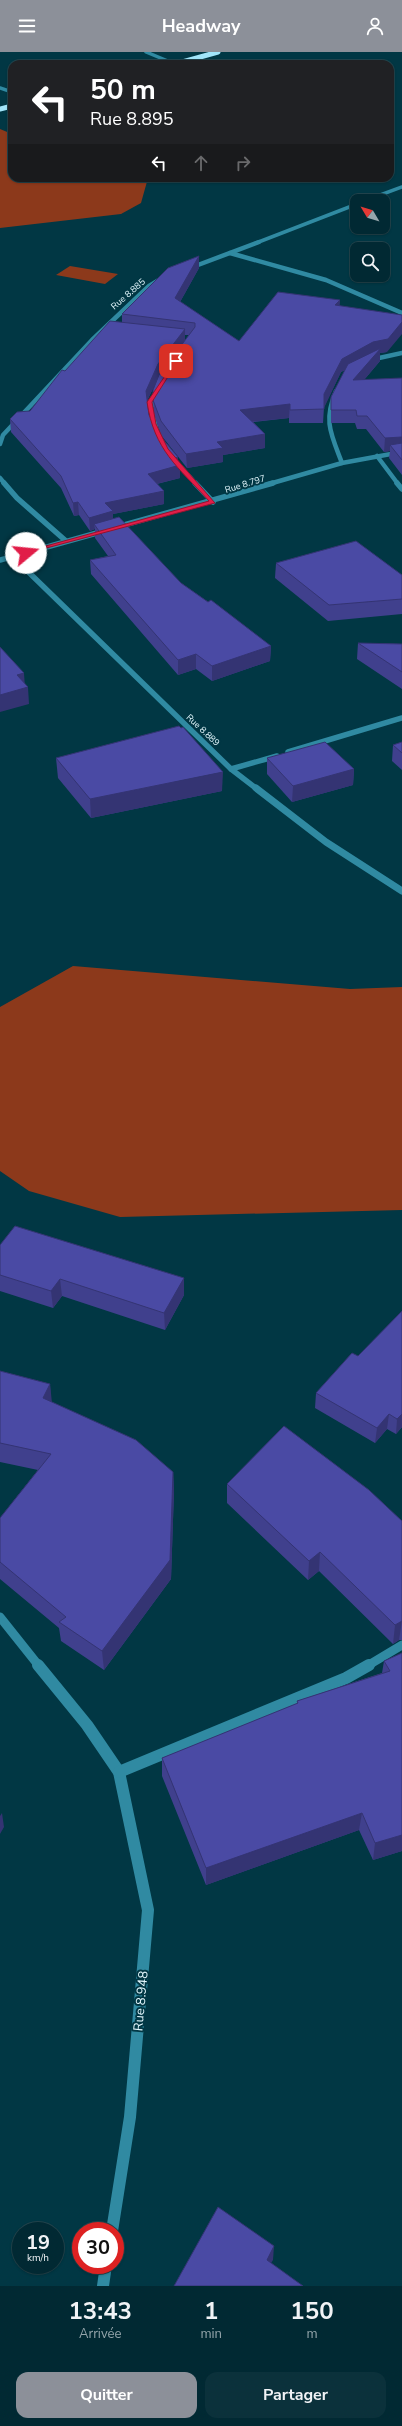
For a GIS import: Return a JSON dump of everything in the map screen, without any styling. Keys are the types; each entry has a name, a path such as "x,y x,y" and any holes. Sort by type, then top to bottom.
{"highway":[{"path":"189,60 218,52"}],"street":[{"path":"146,52 165,60"},
{"path":"383,194 402,187"},
{"path":"182,271 350,207"},
{"path":"230,253 326,280 402,313"},
{"name":"Rue 8.885","path":"0,444 3,435 46,384 102,328 149,286 161,279"},
{"path":"102,328 110,328"},
{"path":"366,361 402,353"},
{"path":"159,437 153,424 150,402 164,378"},
{"path":"337,388 327,409 327,425 342,463"},
{"path":"166,450 213,502"},
{"name":"Rue 8.797","path":"0,560 213,502 342,463 402,452"},
{"path":"377,456 402,489"},
{"path":"0,478 17,498 66,541"},
{"name":"Rue 8.889","path":"13,557 231,769 326,842 402,891"},
{"path":"231,769 402,718"},
{"path":"0,1617 88,1725 119,1772 346,1678 402,1644"},
{"name":"Rue 8.948","path":"113,2222 130,2116 148,1910 119,1772"},
{"path":"103,2286 105,2274"}],"shaded area":[{"path":"0,129 8,132 8,182 147,182 141,203 121,214 0,228"},
{"path":"70,266 118,274 105,284 56,275"},
{"path":"73,966 350,989 402,987 402,1210 120,1217 29,1191 0,1171 0,1007"}],"building":[{"path":"199,256 175,298 239,341 278,292 340,300 335,305 402,315 402,322 388,339 373,342 342,359 324,394 324,409 290,410 290,404 240,410 265,434 217,442 223,448 186,454 161,421 153,400 153,390 159,375 195,327 195,323 122,314 168,268"},
{"path":"110,321 185,329 158,364 146,391 149,415 161,437 178,457 171,459 180,465 148,474 164,491 105,503 113,511 89,518 78,502 73,503 61,476 10,419 17,412 30,411 62,370 65,371"},
{"path":"381,348 353,380 402,378 402,437 385,438 367,416 357,416 356,410 331,410 331,397 348,364"},
{"path":"402,443 402,460 390,445"},
{"path":"119,517 181,583 208,602 211,600 271,646 212,666 196,654 178,660 90,560 116,555 94,524"},
{"path":"356,541 402,575 402,599 329,605 276,563"},
{"path":"358,643 402,644 402,672"},
{"path":"0,647 24,673 17,675 28,687 0,695"},
{"path":"179,726 181,728 183,727 223,772 90,799 56,758"},
{"path":"325,742 354,769 293,786 267,758"},
{"path":"402,742 402,753 393,745"},
{"path":"15,1226 184,1278 164,1313 60,1279 51,1291 0,1275 0,1245"},
{"path":"402,1311 402,1414 397,1419 389,1414 377,1428 316,1393 352,1353 358,1356"},
{"path":"0,1371 50,1384 43,1398 136,1440 173,1472 170,1560 102,1651 59,1622 66,1617 0,1562 0,1518 51,1454 0,1443"},
{"path":"284,1426 369,1490 402,1521 402,1621 395,1625 320,1552 309,1561 227,1484"},
{"path":"402,1653 402,1835 375,1843 362,1813 206,1868 162,1758 298,1703 297,1701 390,1671 384,1661"},
{"path":"218,2207 274,2246 267,2260 303,2286 174,2286"}],"route":[{"path":"26,553 213,502 166,450 153,424 150,402 176,361"}]}
